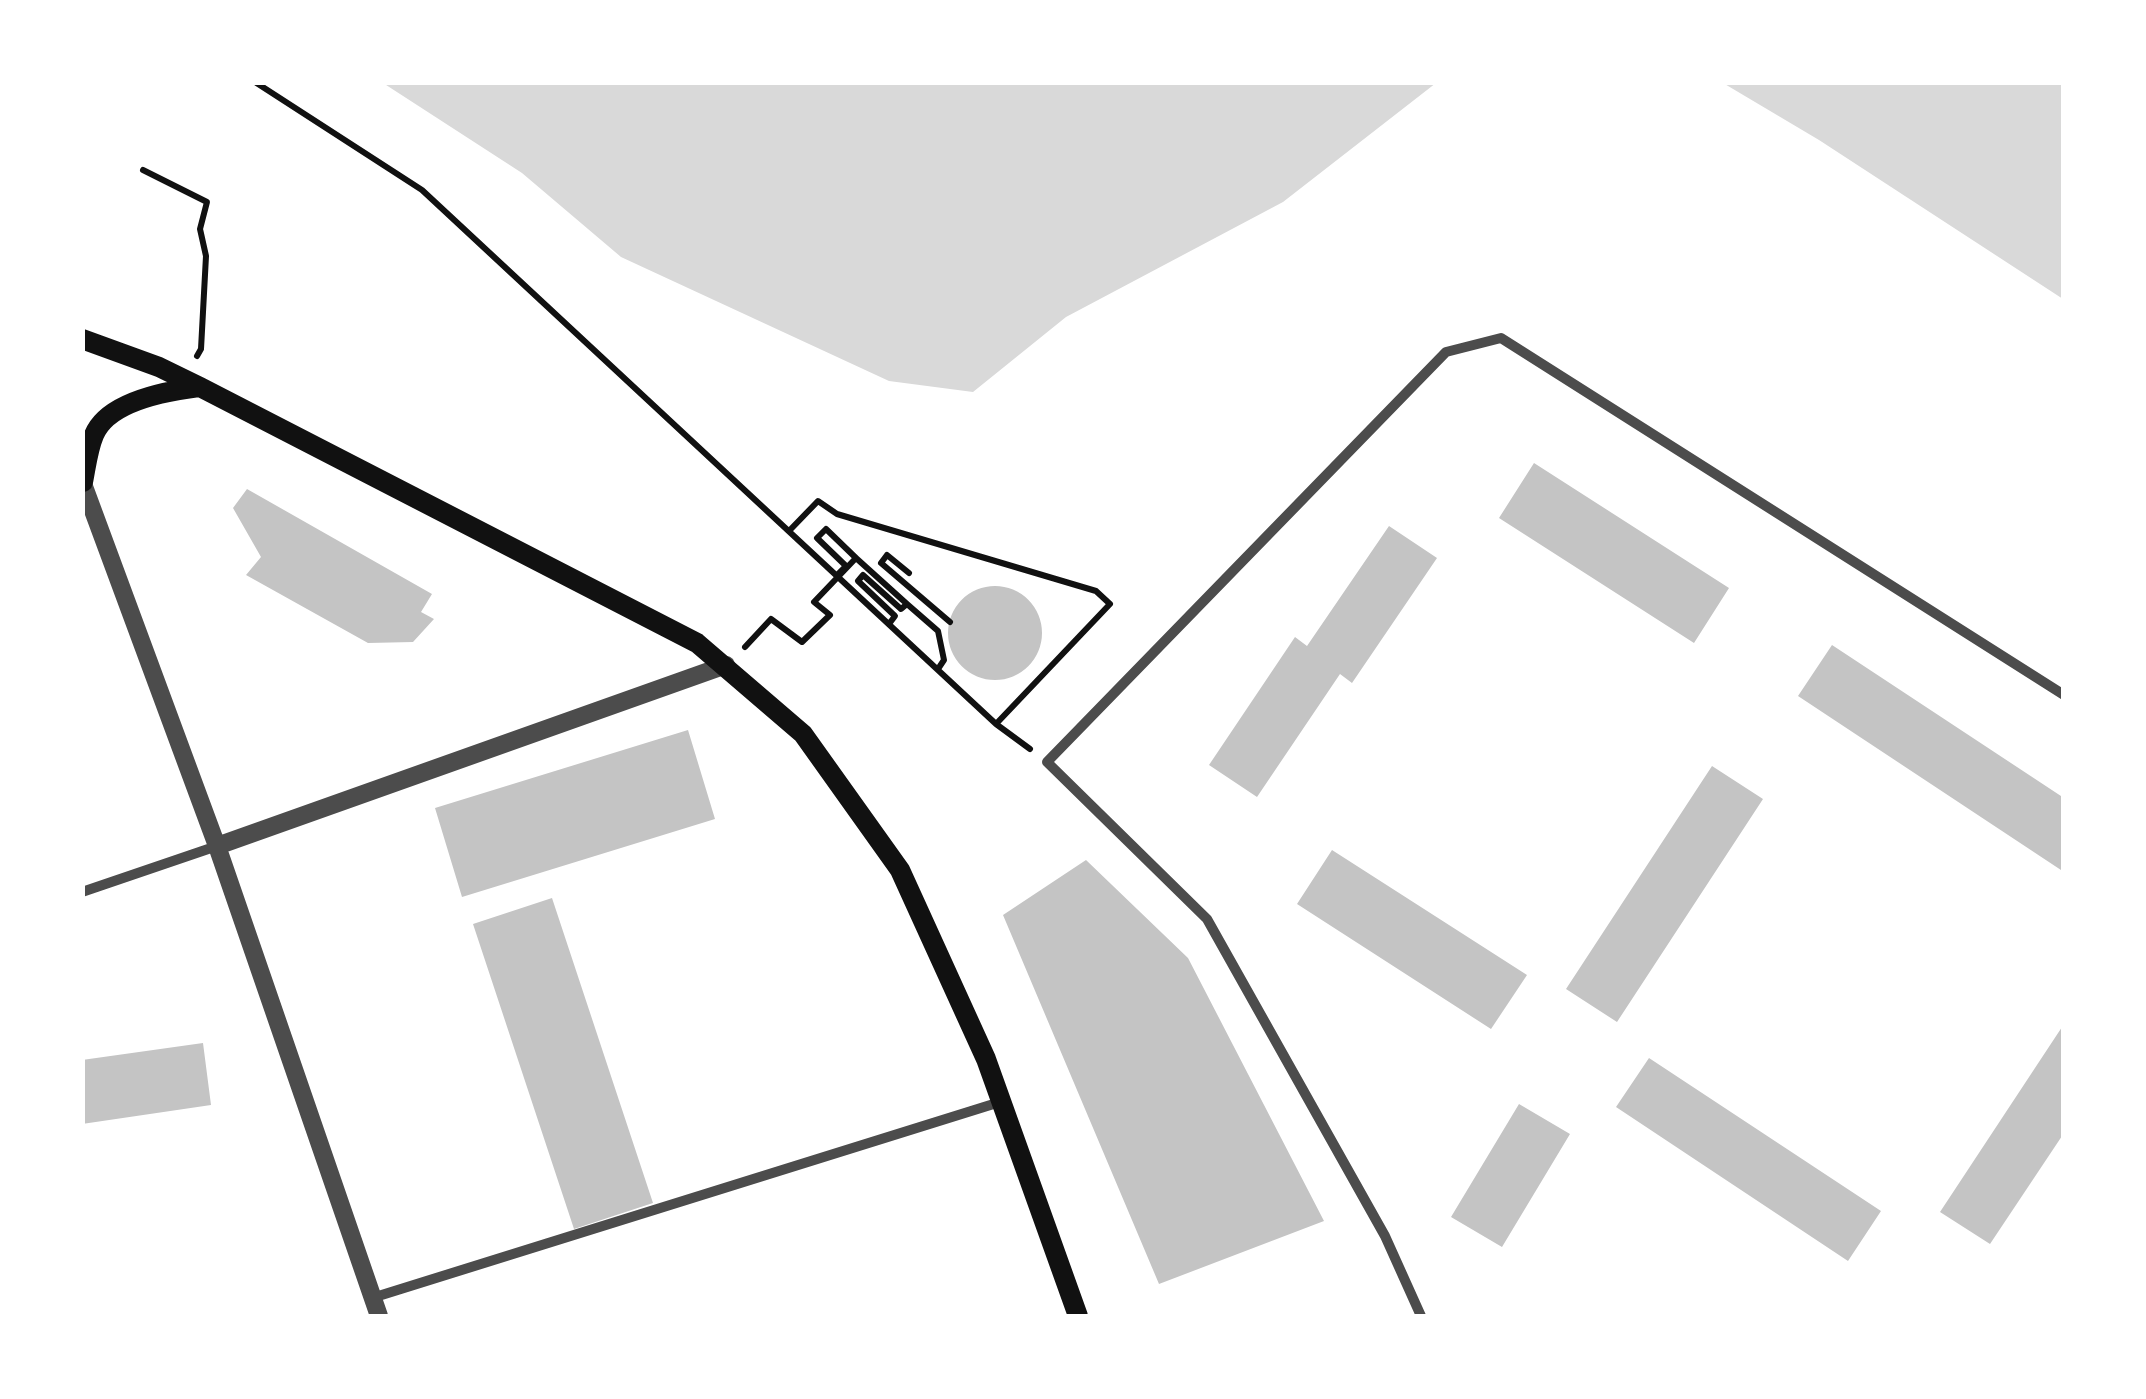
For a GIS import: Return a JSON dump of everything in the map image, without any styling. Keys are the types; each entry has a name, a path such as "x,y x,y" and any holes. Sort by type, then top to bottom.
{"main road":[{"path":"82,340 192,382 681,634 726,665 803,734 900,870 986,1059 1078,1316"},
{"path":"82,482 95,431 124,406 192,382"}],"street":[{"path":"1422,1316 1385,1236 1207,919 1047,762 1446,352 1501,338 2064,695"},
{"path":"82,482 217,846 379,1316"},
{"path":"82,892 726,665"},
{"path":"372,1298 1000,1102"}],"path":[{"path":"256,82 422,190 996,724 1047,762"},
{"path":"142,170 207,202 200,229 206,256 201,350 192,382"},
{"path":"790,531 818,501 836,514 1096,591 1110,604 996,724"},
{"path":"837,576 846,566 816,538 826,529 853,561 938,630 944,660 938,669"},
{"path":"909,573 887,555 881,563 950,622"},
{"path":"757,634 771,619 802,642 830,615 814,602 853,561"},
{"path":"889,624 895,616 858,580 863,575 902,610 907,604"}],"shaded area":[{"path":"383,83 1436,83 1283,202 1066,317 973,392 889,381 621,257 522,173"},
{"path":"1723,83 2063,83 2063,299 1819,140"}],"building":[{"path":"1534,463 1729,588 1694,643 1499,518"},
{"path":"247,489 432,594 421,612 434,619 413,642 368,643 246,575 261,557 233,508"},
{"path":"1389,526 1437,558 1352,683 1340,674 1257,797 1209,765 1295,637 1307,646"},
{"path":"995,586 1013,590 1028,600 1038,615 1042,633 1038,651 1028,666 1013,676 995,680 977,676 962,666 952,651 948,633 952,615 962,600 977,590"},
{"path":"1832,645 2064,798 2064,872 1798,696"},
{"path":"688,730 715,819 462,897 435,808"},
{"path":"1712,766 1763,799 1617,1022 1566,989"},
{"path":"1332,850 1527,975 1491,1029 1297,904"},
{"path":"1086,860 1188,958 1324,1221 1159,1284 1003,915"},
{"path":"552,898 653,1203 574,1229 473,924"},
{"path":"2064,1024 2064,1133 1990,1244 1940,1212"},
{"path":"203,1043 211,1105 82,1124 82,1060"},
{"path":"1649,1058 1881,1211 1848,1261 1616,1107"},
{"path":"1519,1104 1570,1134 1502,1247 1451,1217"}]}
